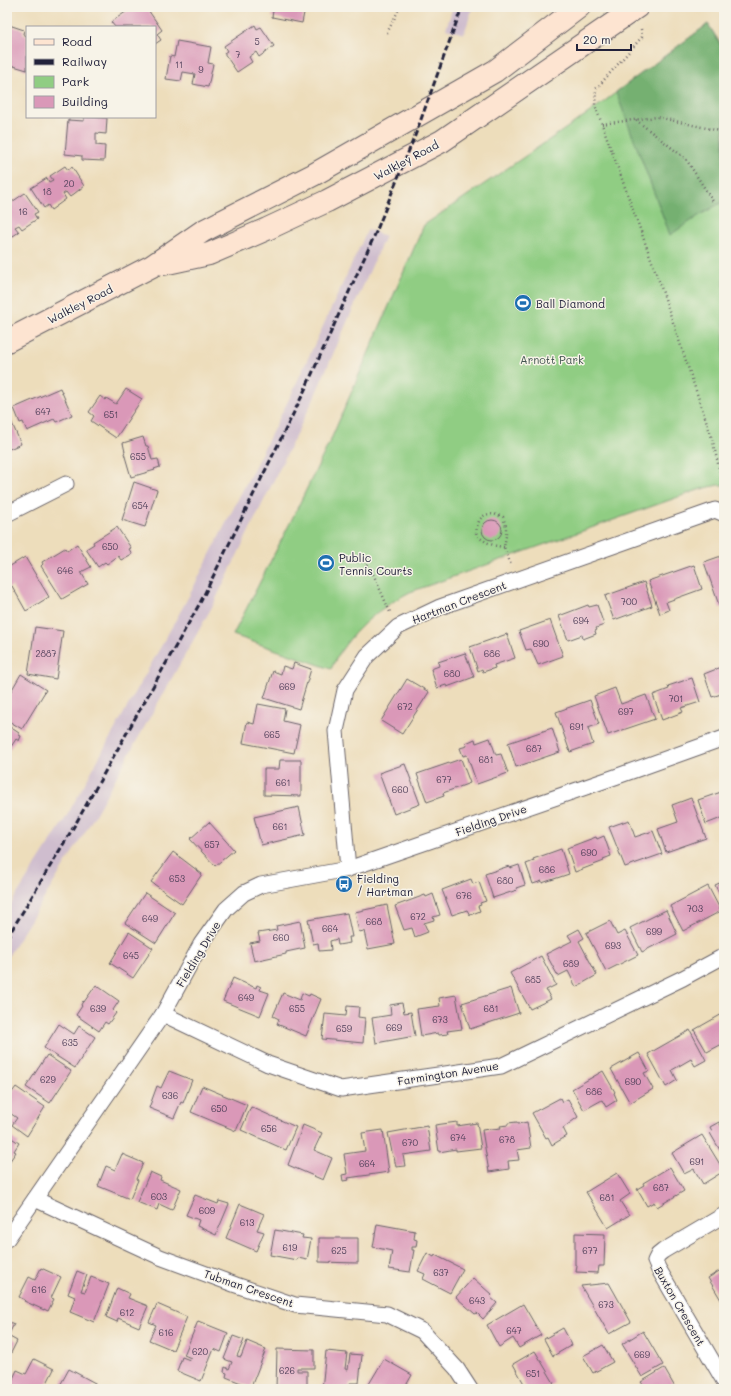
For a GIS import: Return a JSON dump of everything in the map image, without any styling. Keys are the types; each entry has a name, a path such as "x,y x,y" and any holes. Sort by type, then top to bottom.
{"main road":[{"name":"Walkley Road","path":"7,342 152,266 203,231 313,175 495,71 579,7"},
{"name":"Walkley Road","path":"152,266 209,254 224,248 327,201 442,141 637,7"}],"street":[{"path":"7,514 66,484"},
{"name":"Hartman Crescent","path":"348,869 336,731 345,690 367,656 398,627 440,607 715,510 724,514"},
{"name":"Fielding Drive","path":"7,1239 163,1014 201,944 226,909 244,893 261,884 348,869 724,738"},
{"name":"Farmington Avenue","path":"163,1014 268,1064 341,1089 501,1066 683,978 724,956"},
{"name":"Tubman Crescent","path":"35,1199 160,1257 295,1305 387,1314 422,1330 457,1369 470,1389"},
{"name":"Buxton Crescent","path":"724,1215 663,1251 658,1255 655,1261 724,1382"}],"path":[{"path":"387,33 400,7"},
{"path":"640,28 642,37 596,90 595,105 659,281 710,430 724,489"},
{"path":"602,124 657,117 724,132"},
{"path":"636,120 686,159 714,203"},
{"path":"504,548 484,542 476,535 476,524 482,516 492,513 503,517 506,526 504,548 517,580"},
{"path":"358,556 371,569 387,608 398,627"}],"shaded area":[{"path":"453,7 473,7 464,34 446,29"},
{"path":"368,229 385,236 312,402 212,607 87,829 7,958 7,910 65,819 189,596 292,393"}],"green space":[{"name":"Arnott Park","path":"708,24 724,50 724,485 701,489 410,592 386,606 364,624 345,645 331,669 233,635 332,437 424,225 590,112"},
{"path":"708,24 724,50 724,201 670,235 616,92"}],"building":[{"path":"133,7 138,7 141,11 146,7 162,30 157,34 161,40 156,43 156,26 114,26 111,22"},
{"path":"267,7 305,8 302,23 272,17 273,11 267,9"},
{"path":"9,25 24,30 23,34 26,36 26,70 7,64 7,30"},
{"path":"255,25 257,29 261,27 274,46 259,57 256,52 249,57 252,62 237,72 224,53 227,51 224,46"},
{"path":"177,41 211,47 208,63 213,64 208,87 193,84 195,74 183,72 181,81 166,79 170,56 174,57"},
{"path":"84,118 107,118 106,134 96,133 96,145 105,146 104,161 82,160 82,156 65,154 68,120 84,121"},
{"path":"65,166 68,170 72,167 84,186 70,197 66,192 63,194 66,199 51,210 48,205 44,208 31,188 47,178 49,182 53,180 50,176"},
{"path":"25,193 38,212 34,214 37,219 22,229 19,225 15,227 19,232 7,240 7,207 9,210 12,208 9,204"},
{"path":"60,388 72,415 56,422 54,419 27,431 23,422 20,423 14,408"},
{"path":"126,389 142,399 116,438 91,421 94,416 89,412 100,396 105,400 106,398 116,404"},
{"path":"11,421 21,444 7,450 7,422"},
{"path":"143,437 146,446 148,446 152,460 158,459 160,467 154,469 155,470 131,477 124,453 123,443"},
{"path":"134,482 157,490 145,527 122,520"},
{"path":"492,520 499,523 502,530 499,537 492,540 485,537 482,530 485,523"},
{"path":"117,527 131,548 129,549 132,554 121,560 118,556 107,564 105,562 98,567 86,549 94,544 93,542"},
{"path":"77,544 91,567 81,572 88,584 62,599 41,566 43,564 42,562 65,548 67,551"},
{"path":"724,555 724,607 720,608 704,562"},
{"path":"25,557 49,597 26,611 12,586 9,588 7,586 7,568"},
{"path":"694,565 702,589 666,602 669,610 660,614 648,581"},
{"path":"644,582 652,606 614,620 605,596"},
{"path":"588,605 589,607 597,605 604,625 596,628 596,634 583,639 582,635 568,640 559,616"},
{"path":"550,620 563,656 538,665 531,649 526,650 519,631"},
{"path":"35,627 63,631 56,679 28,674"},
{"path":"507,634 515,658 494,665 495,668 483,672 482,669 478,671 470,647"},
{"path":"465,653 474,677 447,687 446,685 437,688 431,669 439,666 438,662"},
{"path":"294,663 311,669 299,709 264,698 273,671 281,674 283,666 292,669"},
{"path":"724,666 724,693 712,697 704,674"},
{"path":"21,674 46,690 22,729 7,720 7,698"},
{"path":"692,678 700,702 681,708 683,712 662,720 653,695 669,689 668,686"},
{"path":"407,679 429,692 402,734 381,721"},
{"path":"615,688 621,704 646,695 655,719 608,735 594,696"},
{"path":"590,700 599,724 588,728 593,744 570,752 556,712"},
{"path":"258,704 285,709 283,721 300,725 294,753 243,743 247,722 254,724"},
{"path":"7,725 21,736 19,741 16,739 7,753"},
{"path":"552,728 560,752 516,767 508,743"},
{"path":"490,738 496,755 501,754 508,773 477,784 467,755 463,756 460,748 467,746 466,743 475,739 476,743"},
{"path":"461,759 470,783 443,793 444,796 427,802 417,774"},
{"path":"280,760 301,760 301,796 264,795 264,769 279,769"},
{"path":"405,764 420,804 394,814 379,773"},
{"path":"724,791 724,817 706,824 698,800"},
{"path":"691,798 706,838 666,852 658,829 678,822 672,805"},
{"path":"299,807 305,835 261,845 254,817"},
{"path":"629,820 635,837 653,831 662,854 625,867 609,827"},
{"path":"209,822 234,850 215,866 190,839"},
{"path":"604,836 611,856 603,859 604,861 575,872 567,848 596,837 597,839"},
{"path":"561,849 569,874 542,883 542,881 533,884 526,864 534,861 533,859"},
{"path":"173,852 202,874 182,904 151,882"},
{"path":"519,865 525,885 516,888 517,890 493,898 485,874 509,866 510,868"},
{"path":"471,879 473,884 479,882 486,901 480,903 481,905 478,906 480,911 470,915 467,910 452,915 442,890"},
{"path":"724,881 724,904 715,885"},
{"path":"708,886 721,911 683,931 670,906"},
{"path":"145,893 175,913 156,943 125,923"},
{"path":"433,894 440,915 433,917 434,920 424,923 428,932 415,937 412,928 404,930 395,906 425,895 426,897"},
{"path":"387,905 395,944 368,949 364,931 359,932 355,912"},
{"path":"666,910 677,934 642,952 630,928"},
{"path":"347,913 352,937 349,937 350,943 338,945 337,939 330,941 331,950 319,951 318,943 313,944 308,920"},
{"path":"300,921 305,948 254,961 250,943 260,941 258,933 277,930 276,926"},
{"path":"610,921 617,935 625,931 638,955 606,971 586,933"},
{"path":"579,929 584,938 579,941 597,975 576,987 568,971 558,976 546,954 572,941 568,935"},
{"path":"129,932 153,948 133,978 110,963"},
{"path":"541,956 556,985 546,990 551,999 530,1009 510,973"},
{"path":"233,978 256,988 257,985 261,987 260,990 269,993 260,1016 223,1001"},
{"path":"96,985 119,1001 113,1010 116,1013 108,1024 105,1022 99,1031 76,1015 82,1006 83,1001 84,1002"},
{"path":"511,988 519,1013 470,1029 462,1003"},
{"path":"283,993 300,1000 302,993 309,996 310,994 321,999 306,1036 277,1024 279,1019 273,1016"},
{"path":"456,995 462,1029 447,1031 448,1034 439,1035 438,1033 421,1036 417,1009 440,1006 439,998"},
{"path":"402,1003 404,1013 411,1012 415,1036 376,1043 372,1018 391,1015 390,1005"},
{"path":"347,1006 359,1007 358,1017 365,1018 363,1043 322,1039 325,1014 346,1016"},
{"path":"724,1013 724,1043 707,1052 694,1030"},
{"path":"59,1024 74,1034 79,1026 95,1037 75,1068 44,1048"},
{"path":"690,1030 706,1060 695,1066 691,1059 672,1070 677,1080 666,1087 648,1054"},
{"path":"639,1053 649,1071 644,1073 653,1089 630,1103 611,1069"},
{"path":"47,1055 71,1071 50,1103 26,1087"},
{"path":"169,1071 192,1080 183,1103 181,1102 174,1118 149,1108 157,1086 161,1088"},
{"path":"603,1071 615,1092 614,1093 617,1100 606,1107 602,1100 584,1110 572,1089"},
{"path":"202,1086 247,1105 236,1131 191,1112"},
{"path":"16,1087 45,1107 27,1136 12,1125 17,1118 7,1111 7,1099"},
{"path":"560,1098 562,1102 568,1099 578,1117 563,1128 567,1136 552,1145 548,1137 546,1138 532,1113"},
{"path":"251,1107 296,1127 286,1150 241,1130"},
{"path":"457,1122 457,1126 477,1123 481,1148 456,1151 456,1149 439,1152 435,1125"},
{"path":"517,1122 518,1124 527,1122 531,1148 517,1150 519,1160 508,1161 509,1169 489,1172 482,1130 501,1128 500,1126"},
{"path":"719,1122 721,1126 724,1126 724,1157 710,1133 712,1131 710,1127"},
{"path":"303,1125 322,1133 314,1150 332,1158 323,1180 288,1165"},
{"path":"427,1126 431,1151 403,1155 405,1166 396,1167 388,1133"},
{"path":"383,1130 389,1172 348,1178 349,1180 343,1181 342,1175 347,1174 344,1154 365,1151 362,1133"},
{"path":"7,1135 19,1143 14,1151 16,1152 7,1165"},
{"path":"702,1135 724,1171 703,1184 694,1169 684,1174 672,1153"},
{"path":"122,1154 143,1163 130,1199 98,1186 106,1166 115,1170"},
{"path":"670,1167 684,1191 657,1207 654,1202 647,1206 637,1189 644,1185 643,1183"},
{"path":"150,1172 161,1177 160,1180 181,1189 172,1210 159,1204 157,1210 137,1202"},
{"path":"617,1173 630,1194 620,1201 629,1215 608,1228 586,1192"},
{"path":"195,1195 218,1204 219,1201 229,1204 216,1235 197,1226 199,1220 186,1215"},
{"path":"240,1204 264,1214 257,1230 264,1232 256,1251 226,1238"},
{"path":"377,1224 415,1231 414,1239 417,1240 416,1247 412,1247 412,1250 414,1250 410,1272 389,1269 392,1251 373,1247"},
{"path":"275,1230 303,1235 302,1238 311,1239 307,1260 298,1258 297,1260 270,1255"},
{"path":"575,1233 605,1234 604,1266 599,1266 598,1273 576,1272"},
{"path":"319,1238 358,1238 358,1263 319,1262"},
{"path":"427,1253 434,1257 435,1255 463,1269 450,1293 423,1279 425,1274 418,1271"},
{"path":"41,1268 61,1277 51,1298 54,1299 48,1311 24,1301 25,1300 19,1297 29,1277 35,1280"},
{"path":"724,1268 724,1305 708,1278"},
{"path":"77,1271 87,1275 81,1291 85,1292 91,1277 109,1284 94,1322 70,1312 75,1297 68,1294"},
{"path":"473,1278 492,1295 490,1297 497,1303 483,1319 456,1297"},
{"path":"609,1283 631,1322 609,1334 581,1286"},
{"path":"117,1288 130,1294 128,1298 148,1306 139,1327 118,1318 117,1322 106,1317"},
{"path":"157,1304 187,1317 173,1350 149,1340 156,1325 149,1322"},
{"path":"523,1304 541,1335 519,1348 513,1338 499,1347 487,1325"},
{"path":"7,1321 14,1324 8,1336 17,1341 7,1361"},
{"path":"198,1321 228,1333 221,1352 214,1349 201,1381 177,1371 182,1357 190,1360 191,1358 184,1355"},
{"path":"563,1328 572,1345 553,1356 544,1339"},
{"path":"643,1331 663,1365 642,1377 622,1344"},
{"path":"233,1336 244,1340 237,1356 241,1357 247,1341 266,1349 251,1387 226,1377 227,1373 224,1372 225,1367 229,1369 232,1362 224,1359"},
{"path":"603,1345 613,1362 593,1373 583,1356"},
{"path":"277,1349 314,1350 314,1368 297,1368 297,1371 307,1371 307,1389 276,1389"},
{"path":"326,1351 347,1353 345,1369 348,1370 350,1354 362,1355 359,1383 350,1383 349,1389 322,1389"},
{"path":"535,1351 554,1383 543,1389 527,1389 513,1364"},
{"path":"34,1359 54,1369 46,1385 48,1386 46,1389 8,1389 17,1370 26,1374"},
{"path":"384,1359 412,1375 404,1389 366,1389"},
{"path":"664,1368 676,1389 646,1389 641,1382"},
{"path":"69,1369 95,1383 92,1389 58,1389"}],"railway":[{"path":"7,938 76,823 200,603 302,396 376,232 416,133 462,7"}],"place":[{"name":"Ball Diamond","path":"523,303"},
{"name":"Public Tennis Courts","path":"326,563"},
{"name":"Fielding / Hartman","path":"344,884"}]}
